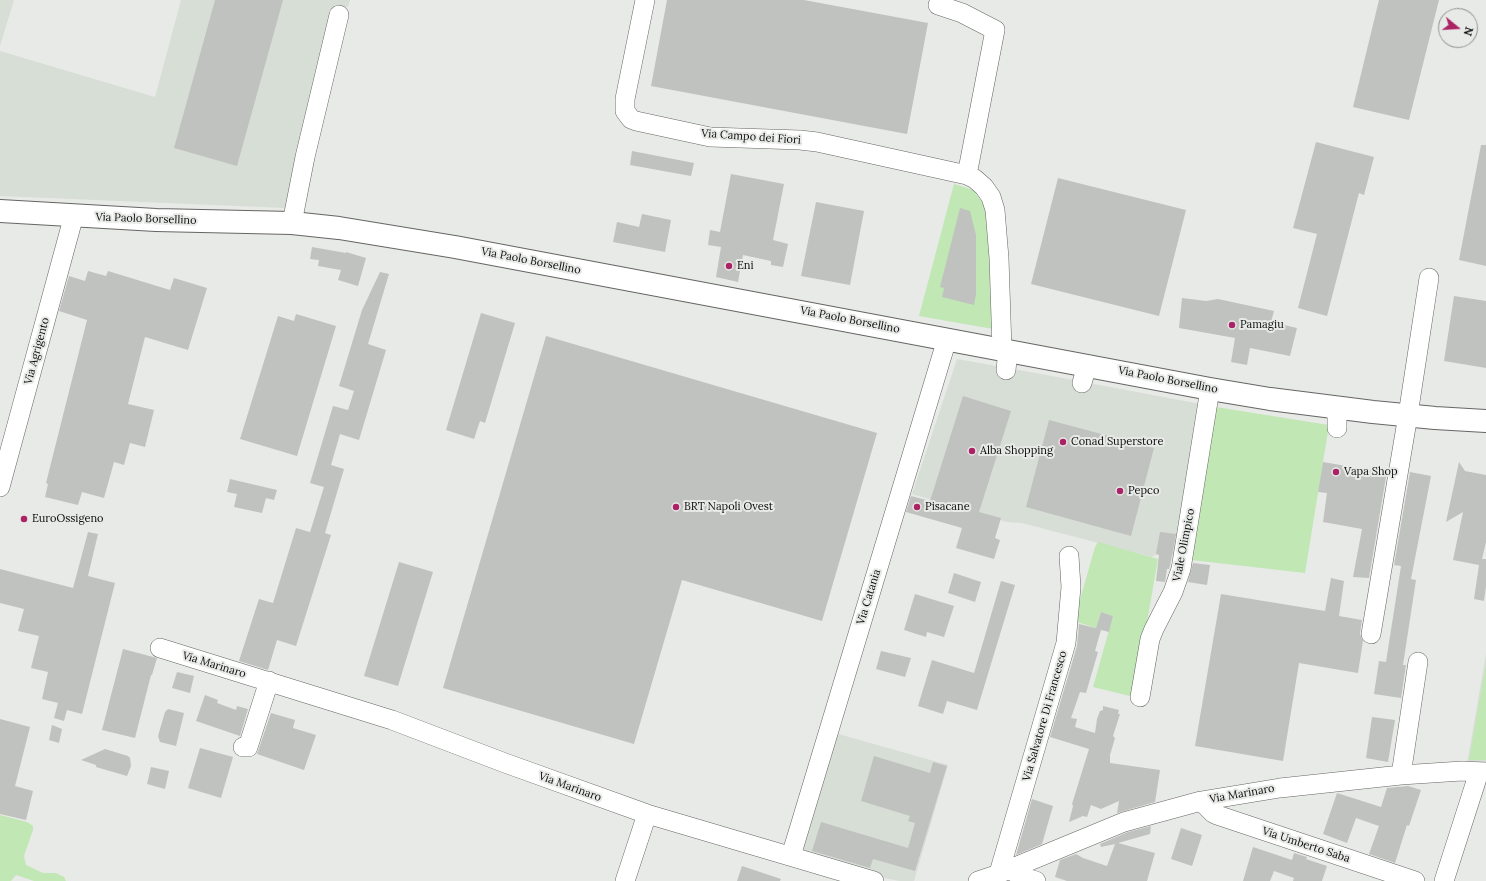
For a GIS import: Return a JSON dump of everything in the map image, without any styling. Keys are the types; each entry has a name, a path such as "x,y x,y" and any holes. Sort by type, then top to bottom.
{"main road":[{"name":"Via Paolo Borsellino","path":"0,211 156,220 292,223 339,228 455,247 947,339 1005,356 1084,374 1210,389 1270,398 1337,418 1408,415 1486,420"}],"street":[{"name":"Via Campo dei Fiori","path":"645,0 625,99 625,111 631,119 710,137 806,140 967,175 975,179 984,187 991,197 994,210 999,258 1005,356"},
{"path":"938,5 962,13 995,30 967,175"},
{"path":"292,223 305,157 339,15"},
{"name":"Via Agrigento","path":"0,487 74,215"},
{"path":"1371,634 1408,415 1429,278"},
{"name":"Via Catania","path":"791,856 947,339"},
{"name":"Viale Olimpico","path":"1140,697 1150,639 1173,592 1181,569 1210,389"},
{"name":"Via Salvatore Di Francesco","path":"1004,871 1066,643 1071,587 1068,556"},
{"name":"Via Marinaro","path":"160,648 399,723 647,814 874,881"},
{"path":"1401,775 1418,662"},
{"path":"243,748 248,747 269,681"},
{"name":"Via Marinaro","path":"978,881 1124,822 1201,801 1280,788 1401,775 1462,771 1483,772"},
{"path":"1444,881 1483,772"},
{"name":"Via Umberto Saba","path":"1201,801 1213,813 1218,815 1415,881"},
{"path":"625,881 647,814"},
{"path":"1004,871 1036,881"}],"shaded area":[{"path":"0,0 14,0 0,46"},
{"path":"181,0 350,0 348,7 335,5 285,208 0,196 0,51 155,97"},
{"path":"957,359 1216,407 1191,560 1157,554 1152,557 1022,523 1007,522 912,494"},
{"path":"1486,654 1486,764 1467,764"},
{"path":"835,733 948,765 914,881 889,879 807,857 802,846"}],"green space":[{"path":"954,184 973,190 987,209 993,235 993,329 919,316"},
{"path":"1216,407 1329,425 1305,573 1191,560"},
{"path":"1098,542 1158,559 1134,697 1093,687 1113,616 1101,612 1096,628 1074,621 1095,547"},
{"path":"1486,664 1486,760 1469,760"},
{"path":"0,815 27,822 33,826 24,856 26,865 43,873 56,873 64,877 66,881 34,881 16,875 11,881 0,881"}],"building":[{"path":"215,0 283,0 237,166 174,148"},
{"path":"667,0 804,0 928,23 907,134 651,86"},
{"path":"1379,0 1439,0 1409,120 1353,107"},
{"path":"1316,142 1374,157 1364,195 1359,193 1327,316 1298,308 1317,234 1293,228"},
{"path":"1481,145 1486,145 1486,266 1459,260"},
{"path":"632,151 694,163 691,176 630,165"},
{"path":"731,174 784,184 773,240 788,244 783,267 771,265 771,261 743,255 738,282 716,277 721,247 708,245 710,230 720,232"},
{"path":"1058,178 1186,210 1159,316 1031,284"},
{"path":"816,202 864,211 850,285 801,276"},
{"path":"960,208 970,211 976,235 976,294 974,305 942,297 944,288 940,287"},
{"path":"642,214 671,220 665,252 613,242 617,222 639,227"},
{"path":"312,247 346,252 366,258 358,286 338,280 341,270 318,266 319,260 310,259"},
{"path":"88,271 106,276 108,271 170,290 174,278 207,288 188,350 145,337 128,404 154,410 145,447 130,443 124,465 114,462 104,498 82,492 78,505 45,497 48,484 46,483 87,320 59,311 69,276 85,281"},
{"path":"380,272 389,274 368,344 386,350 359,440 340,434 331,465 344,469 325,533 331,535 296,646 277,640 268,670 239,661 259,599 273,603 296,528 310,532 324,487 310,483 333,406 348,410 354,391 339,386 362,310"},
{"path":"1454,296 1486,301 1486,368 1444,361"},
{"name":"Pamagiu","path":"1182,298 1206,301 1218,299 1274,311 1271,322 1297,328 1290,356 1250,348 1247,365 1231,362 1235,338 1179,328"},
{"path":"481,313 515,323 485,423 480,421 474,439 446,430"},
{"path":"296,314 336,326 297,456 240,439 278,316 294,321"},
{"name":"BRT Napoli Ovest","path":"546,336 877,433 822,621 682,580 634,744 443,688"},
{"name":"Alba Shopping","path":"963,396 1011,411 979,512 1001,518 995,538 1000,540 994,559 956,548 962,528 906,512 911,496 930,501"},
{"path":"1049,420 1154,448 1131,536 1026,507"},
{"path":"1323,462 1375,471 1375,469 1387,471 1369,578 1353,577 1362,529 1323,522 1327,493 1318,492"},
{"path":"1459,462 1465,471 1486,475 1486,542 1482,559 1486,559 1486,586 1484,601 1474,599 1479,565 1453,560 1463,512 1446,522"},
{"path":"1410,472 1431,476 1411,579 1416,580 1403,665 1406,665 1401,698 1374,694 1379,661 1386,662 1401,566 1394,565"},
{"path":"230,479 277,490 274,500 266,498 262,513 234,507 237,494 227,492"},
{"path":"88,532 98,534 88,576 115,583 82,714 67,710 64,721 54,718 58,703 42,699 48,672 31,668 39,636 18,631 24,609 0,603 0,569 73,588"},
{"path":"1160,532 1176,534 1170,566 1169,569 1167,569 1165,582 1156,581 1159,555 1156,554"},
{"path":"399,562 433,572 398,686 364,676"},
{"path":"1193,563 1210,565 1207,585 1188,582"},
{"path":"954,573 981,582 975,602 948,593"},
{"path":"1331,578 1344,581 1339,616 1362,620 1360,633 1363,641 1358,673 1299,663 1283,761 1195,746 1221,594 1325,611"},
{"path":"1001,581 1015,585 977,710 947,701 943,714 918,706 932,660 974,673"},
{"path":"915,594 954,606 944,637 927,632 926,637 904,630"},
{"path":"1101,612 1113,616 1109,632 1101,630 1095,651 1098,652 1086,693 1080,692 1071,718 1077,719 1075,727 1095,733 1097,719 1100,711 1103,710 1103,706 1119,710 1118,714 1120,714 1113,736 1115,738 1110,755 1110,763 1160,770 1155,802 1117,813 1119,801 1101,809 1091,805 1087,817 1083,816 1069,822 1073,806 1072,804 1089,749 1050,737 1077,646 1079,624 1100,629 1096,628"},
{"path":"123,649 157,658 151,675 135,738 102,730"},
{"path":"881,651 911,658 905,677 876,669"},
{"path":"177,672 194,676 190,693 172,688"},
{"path":"205,695 218,700 217,703 236,710 237,706 248,709 240,736 196,721"},
{"path":"168,709 184,713 176,746 160,742 158,736 165,712"},
{"path":"271,713 295,720 293,728 316,735 304,770 257,754"},
{"path":"1372,717 1395,720 1388,762 1366,758"},
{"path":"0,719 30,727 15,786 33,791 26,820 0,814"},
{"path":"52,725 62,729 59,743 49,740"},
{"path":"200,748 233,757 221,798 188,788"},
{"path":"105,749 128,756 130,758 131,766 127,776 96,767 96,765 81,760"},
{"path":"874,756 930,773 933,762 947,766 915,871 873,859 870,868 812,851 821,822 908,848 915,823 908,821 910,816 861,801"},
{"path":"151,767 169,771 165,789 147,784"},
{"path":"1408,786 1421,790 1409,826 1407,825 1395,863 1369,854 1379,826 1356,818 1347,843 1323,834 1337,793 1381,807 1387,788"},
{"path":"1032,799 1053,806 1042,844 1016,855"},
{"path":"1151,826 1150,834 1118,843 1155,853 1147,881 1067,881 1055,877 1060,860 1076,854 1083,858 1107,866 1115,844 1101,847 1100,844 1128,832"},
{"path":"1181,828 1202,835 1192,866 1171,859"},
{"path":"1253,847 1292,860 1294,853 1327,866 1322,881 1293,881 1294,878 1274,871 1270,881 1243,881"},
{"path":"742,866 781,879 780,881 737,881"}],"place":[{"name":"Eni","path":"729,266"},
{"name":"Pamagiu","path":"1232,325"},
{"name":"Conad Superstore","path":"1063,442"},
{"name":"Alba Shopping","path":"972,451"},
{"name":"Vapa Shop","path":"1336,472"},
{"name":"Pepco","path":"1120,491"},
{"name":"BRT Napoli Ovest","path":"676,507"},
{"name":"Pisacane","path":"917,507"},
{"name":"EuroOssigeno","path":"24,519"}]}
